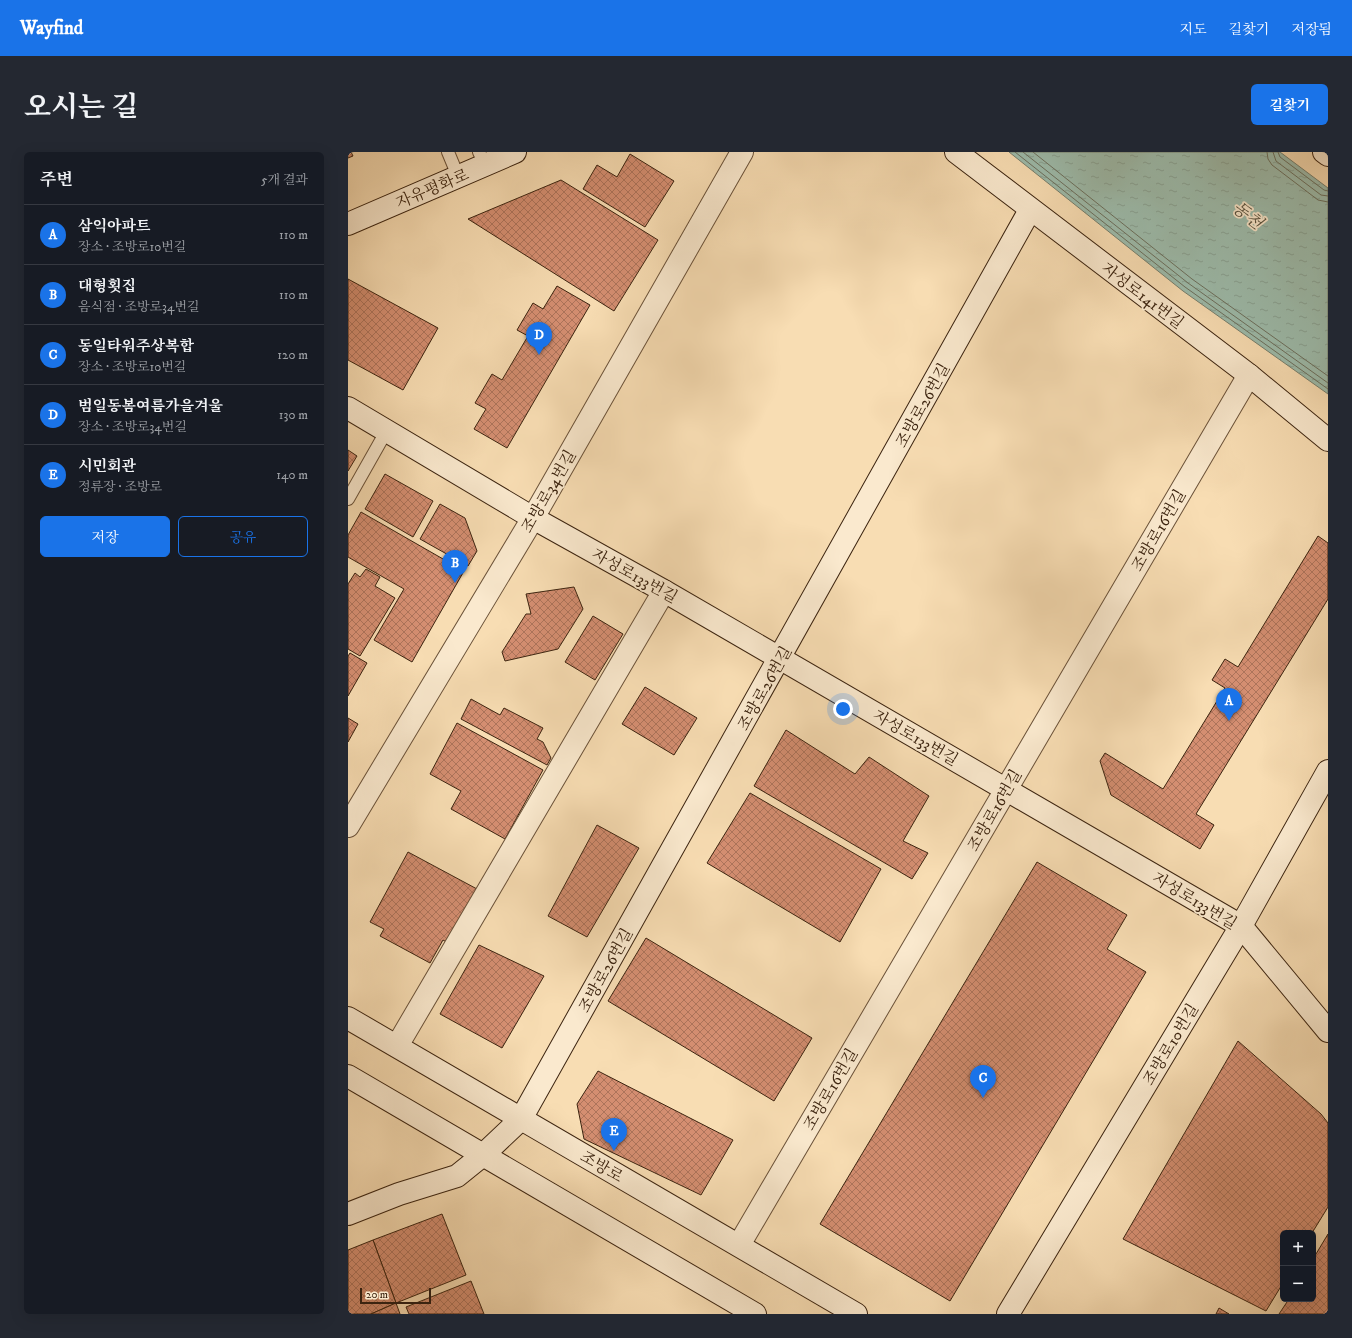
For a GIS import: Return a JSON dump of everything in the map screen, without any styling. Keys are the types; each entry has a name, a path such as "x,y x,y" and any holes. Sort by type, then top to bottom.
{"street":[{"name":"자유평화로","path":"348,224 458,176 482,159 515,152"},
{"name":"조방로34번길","path":"348,826 533,518 742,152"},
{"name":"자성로141번길","path":"956,152 1030,210 1249,375 1328,440"},
{"path":"1324,152 1328,155"},
{"name":"조방로26번길","path":"348,1214 399,1194 457,1176 484,1155 521,1119 1030,210"},
{"name":"조방로16번길","path":"739,1245 1249,375"},
{"name":"자성로133번길","path":"348,408 533,518 664,591 1241,926 1328,1031"},
{"path":"398,1046 664,591"},
{"name":"조방로10번길","path":"1008,1314 1241,926 1328,771"},
{"name":"조방로","path":"348,1018 856,1314"},
{"path":"348,1076 755,1314"}],"lane":[{"path":"448,152 458,176"},
{"path":"348,499 387,430"}],"water":[{"name":"동천","path":"1009,152 1280,152 1328,188 1328,394 1183,291"}],"building":[{"path":"348,152 351,152 353,156 348,158"},
{"path":"630,154 674,181 645,227 583,189 597,165 617,177"},
{"path":"561,180 658,240 614,311 468,219"},
{"path":"348,279 438,328 403,390 348,360"},
{"path":"557,286 590,305 507,448 474,429 486,409 475,403 492,374 502,380 528,336 517,330 533,303 543,309"},
{"path":"348,450 357,456 348,471"},
{"path":"385,474 433,501 413,537 365,509"},
{"path":"440,504 465,518 477,551 468,566 420,539"},
{"path":"361,512 464,571 412,662 374,640 404,589 348,557 348,535"},
{"path":"1318,536 1328,543 1328,599 1196,814 1214,825 1200,849 1111,795 1100,761 1105,753 1163,789 1225,688 1212,680 1225,659 1238,667"},
{"path":"366,569 380,577 375,586 395,598 360,656 348,649 348,584 355,573 360,577"},
{"path":"574,587 583,609 558,649 505,661 502,652 526,614 531,614 526,594"},
{"path":"593,616 623,634 595,680 565,662"},
{"path":"350,653 367,663 348,696 348,656"},
{"path":"645,687 697,718 674,755 622,724"},
{"path":"471,699 500,715 504,708 543,728 537,739 543,742 551,758 547,765 461,719"},
{"path":"348,718 358,724 348,742"},
{"path":"457,723 543,770 505,839 451,809 461,791 430,774"},
{"path":"786,730 855,774 869,757 929,796 903,841 928,853 912,879 754,786"},
{"path":"750,793 881,869 840,942 707,863"},
{"path":"597,825 639,848 587,937 548,916"},
{"path":"408,852 477,889 448,943 443,940 430,963 380,936 384,929 370,922"},
{"path":"1037,862 1127,915 1107,949 1146,972 950,1301 820,1224"},
{"path":"646,938 812,1038 774,1101 608,1001"},
{"path":"479,945 544,976 502,1048 440,1014"},
{"path":"1238,1041 1321,1114 1328,1123 1328,1207 1314,1230 1280,1230 1280,1288 1266,1311 1123,1239"},
{"path":"598,1071 733,1140 701,1195 584,1139 577,1104"},
{"path":"442,1214 466,1275 396,1303 373,1240"},
{"path":"1328,1234 1328,1314 1279,1314 1287,1302 1316,1302 1316,1254"},
{"path":"373,1240 396,1303 371,1314 348,1314 348,1250"},
{"path":"471,1281 484,1314 409,1314 406,1307"},
{"path":"396,1303 400,1314 371,1314"},
{"path":"1219,1308 1229,1314 1216,1314"}],"place":[{"name":"범일동봄여름가을겨울","path":"539,355"},
{"name":"대형횟집","path":"455,583"},
{"name":"삼익아파트","path":"1229,721"},
{"name":"동일타워주상복합","path":"983,1098"},
{"name":"시민회관","path":"614,1151"}]}
